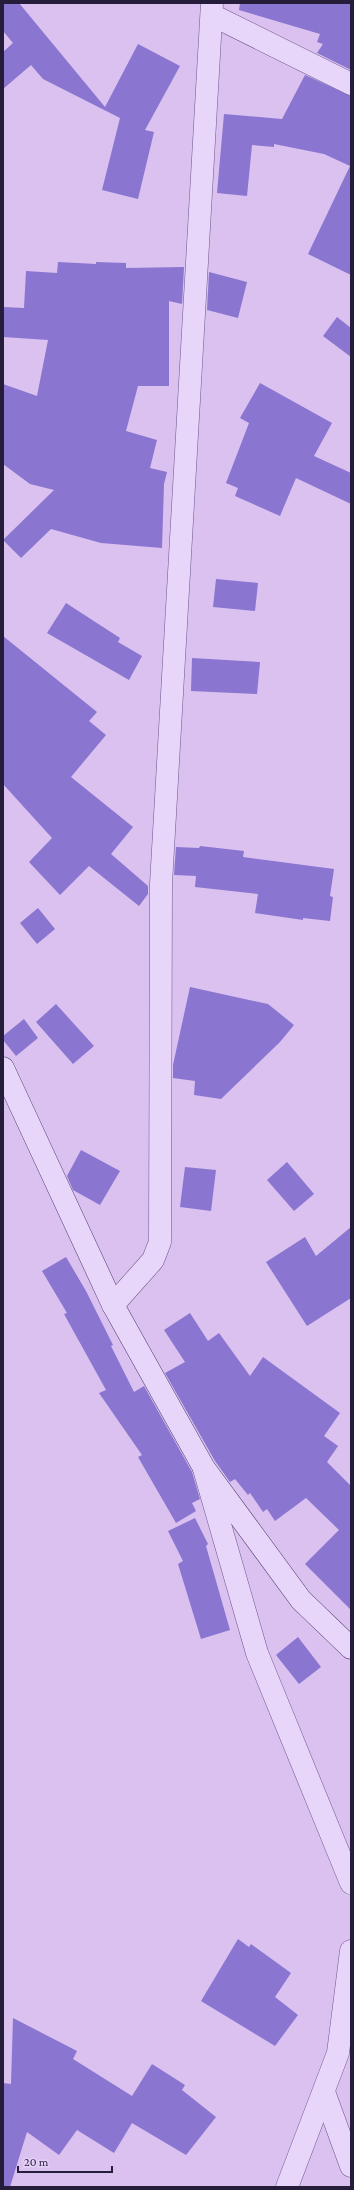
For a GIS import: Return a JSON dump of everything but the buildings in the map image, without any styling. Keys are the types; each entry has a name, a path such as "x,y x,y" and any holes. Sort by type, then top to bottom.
{"street":[{"path":"113,1305 153,1260 160,1242 161,884 212,9 351,84"},
{"path":"3,1068 113,1305 204,1468 301,1600 351,1648"},
{"path":"204,1468 257,1653 351,1883"},
{"path":"287,2187 338,2054 351,1951"},
{"path":"324,2092 351,2166"}]}
